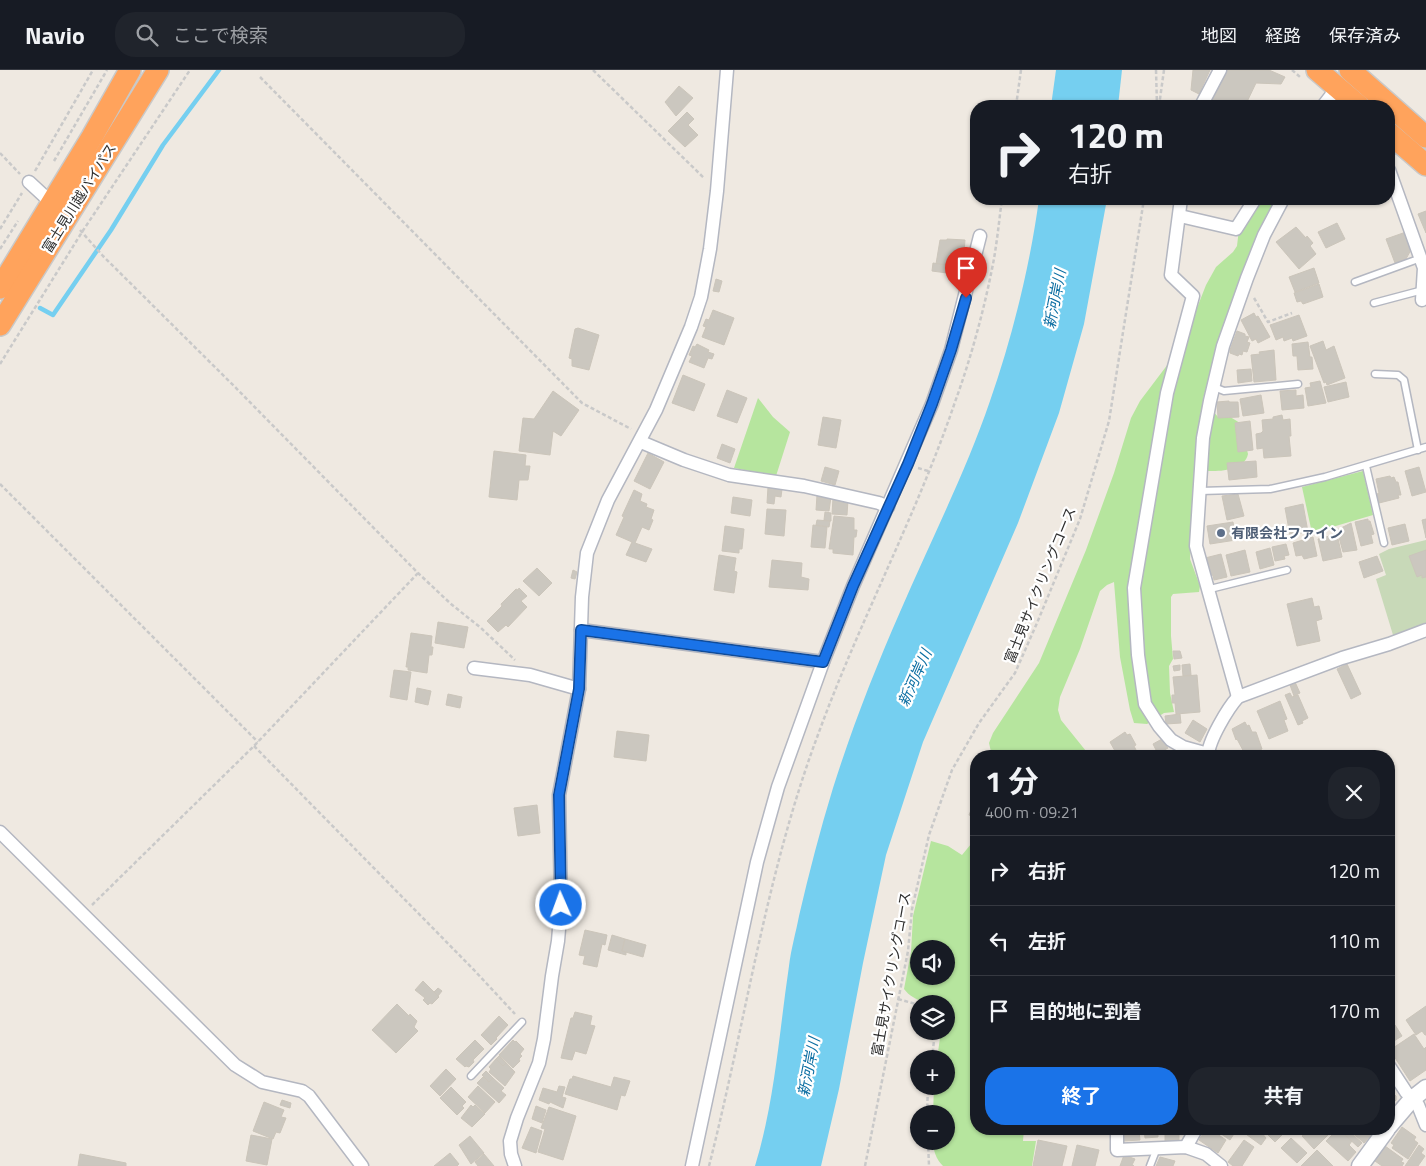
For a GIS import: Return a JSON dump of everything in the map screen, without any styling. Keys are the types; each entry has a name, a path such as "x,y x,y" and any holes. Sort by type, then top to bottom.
{"highway":[{"name":"富士見川越バイパス","path":"0,325 130,70"},
{"name":"富士見川越バイパス","path":"0,288 60,210 158,70"},
{"path":"1317,70 1344,97"},
{"path":"1351,71 1384,100"},
{"path":"1395,110 1426,137"},
{"path":"1395,143 1426,165"}],"street":[{"path":"515,1166 511,1154 510,1141 539,1063 558,941 561,905 559,795 579,689 584,573 587,553 608,500 642,439 672,373 701,297 710,249 717,191 727,70"},
{"path":"1204,100 1220,70"},
{"path":"1344,97 1351,71"},
{"path":"29,182 60,210"},
{"path":"1395,187 1424,268 1422,295"},
{"path":"1181,205 1171,275 1193,296 1167,393 1134,588 1138,654 1145,704 1159,726 1171,740 1193,750"},
{"path":"1180,216 1236,229 1250,205"},
{"path":"1238,697 1210,589 1196,546 1203,438 1223,346 1245,282 1264,235 1280,205"},
{"path":"692,1166 767,824 790,750 823,662 853,586 932,404 951,350 966,298 980,236"},
{"path":"642,439 684,460 729,474 804,486 879,503 888,507"},
{"path":"581,630 823,662"},
{"path":"1209,750 1209,746 1238,697 1342,658 1389,644 1426,630"},
{"path":"474,668 530,674 579,689"},
{"path":"0,832 241,1070 262,1082 302,1091 309,1096 362,1166"},
{"path":"1395,1075 1406,1092 1419,1103 1426,1125"},
{"path":"1395,1122 1419,1103 1426,1088"},
{"path":"1117,1135 1117,1150 1186,1147 1206,1154 1221,1166"},
{"path":"1186,1147 1193,1135"},
{"path":"1360,1166 1382,1135"}],"lane":[{"path":"1355,282 1420,258"},
{"path":"1374,303 1422,295"},
{"path":"1375,374 1398,375 1404,380 1418,450"},
{"path":"1214,387 1224,391 1298,384"},
{"path":"1200,491 1270,489 1366,466 1426,447"},
{"path":"1366,466 1384,544"},
{"path":"1210,589 1287,570"},
{"path":"471,1076 522,1022"},
{"path":"1150,1166 1157,1148"}],"path":[{"path":"0,229 93,70"},
{"path":"52,166 107,70"},
{"path":"0,364 82,232 190,70"},
{"path":"593,70 717,191"},
{"path":"1017,100 1021,70"},
{"path":"1156,70 1158,100"},
{"path":"1159,100 1164,70"},
{"path":"260,77 582,403 642,439"},
{"path":"0,153 29,182"},
{"path":"709,1166 776,866 792,809 818,732 916,502 955,402 993,264 1001,205"},
{"name":"富士見サイクリングコース","path":"865,1166 908,952 912,909 929,835 952,770 979,723 1015,673 1038,623 1080,519 1109,421 1143,205"},
{"path":"0,249 19,219"},
{"path":"86,238 418,573 530,674"},
{"path":"1245,282 1268,322 1292,313"},
{"path":"0,484 258,742"},
{"path":"84,914 258,742 418,573"},
{"path":"254,746 474,970 522,1022"},
{"path":"898,999 910,1002"},
{"path":"928,1150 929,1166"}],"green space":[{"path":"1254,205 1276,205 1212,366 1203,399 1218,417 1227,415 1240,423 1248,454 1240,465 1234,468 1219,471 1198,470 1194,478 1190,559 1200,586 1199,592 1173,594 1171,597 1173,659 1169,666 1170,693 1174,712 1164,713 1147,724 1134,723 1120,657 1114,582 1100,591 1080,649 1060,697 1058,710 1061,720 1085,750 991,750 989,743 993,733 1039,663 1086,550 1114,473 1131,418 1140,401 1168,364 1182,358 1206,285 1216,267 1237,246 1239,229"},
{"path":"758,398 773,417 790,432 776,476 734,468"},
{"path":"1363,471 1373,515 1312,533 1302,487"},
{"path":"1426,540 1426,623 1393,635 1376,579 1386,575 1379,554 1389,549"},
{"path":"931,841 948,846 962,855 970,845 970,1135 1024,1135 1023,1141 1036,1141 1032,1166 943,1166 934,1151 955,1150 955,1105 933,1105 934,1095 955,1095 955,1050 938,1050 940,1040 955,1040 955,995 910,995 904,989 910,957 910,985 955,985 955,940 912,940 913,916"}],"water":[{"path":"1056,70 1122,70 1119,100 1052,100"},
{"name":"新河岸川","path":"1038,205 1106,205 1084,324 1059,413 1018,523 923,742 886,855 839,1089 821,1166 755,1166 772,1092 792,947 828,804 848,743 873,677 958,481 990,401 1006,352 1031,250"}],"building":[{"path":"1193,70 1210,70 1199,94 1191,90"},
{"path":"1225,70 1269,70 1285,77 1281,84 1256,83 1248,100 1211,100"},
{"path":"679,86 693,98 676,116 665,102"},
{"path":"687,112 694,119 688,125 698,135 685,147 668,131"},
{"path":"1426,211 1426,233 1418,214"},
{"path":"1337,223 1345,239 1326,248 1318,232"},
{"path":"1296,227 1313,243 1310,246 1316,254 1299,269 1276,242"},
{"path":"1406,232 1412,248 1406,259 1395,263 1386,239"},
{"path":"940,240 965,240 963,264 957,263 957,267 936,264"},
{"path":"933,263 948,266 947,273 932,271"},
{"path":"1314,268 1319,283 1295,292 1289,277"},
{"path":"716,279 722,281 719,292 713,291"},
{"path":"1319,284 1323,297 1303,304 1301,301 1297,302 1294,293"},
{"path":"713,310 734,318 724,345 702,337 706,327 703,326 706,319 709,320"},
{"path":"1254,313 1256,317 1258,316 1270,337 1258,343 1256,339 1252,341 1241,320"},
{"path":"1299,315 1307,336 1293,341 1292,338 1284,341 1283,337 1276,340 1270,325"},
{"path":"578,328 599,335 589,370 572,366 572,359 569,358 575,329"},
{"path":"1237,331 1249,337 1247,342 1250,343 1247,352 1243,351 1242,355 1239,354 1238,356 1230,353"},
{"path":"1323,341 1326,350 1334,346 1345,378 1327,385 1326,382 1324,383 1310,346"},
{"path":"1308,342 1313,369 1298,370 1297,356 1293,356 1292,344"},
{"path":"697,344 714,354 712,359 708,358 704,368 689,362 692,356 689,355 693,346 695,347"},
{"path":"1274,350 1276,380 1254,382 1251,355"},
{"path":"1251,369 1252,381 1238,383 1237,370"},
{"path":"683,375 705,384 694,411 672,403"},
{"path":"1320,381 1326,403 1308,406 1305,388 1311,387 1310,383"},
{"path":"1346,382 1349,397 1328,402 1324,387"},
{"path":"727,390 747,398 737,423 717,416"},
{"path":"1296,390 1296,396 1303,395 1304,408 1282,410 1280,391"},
{"path":"553,391 579,410 561,436 553,431 550,455 519,451 523,418 534,419"},
{"path":"1261,395 1264,413 1243,416 1240,399"},
{"path":"1217,402 1238,402 1239,417 1218,418"},
{"path":"1282,415 1283,420 1290,419 1291,456 1264,458 1263,448 1257,449 1256,434 1263,431 1262,420 1273,419 1273,417"},
{"path":"823,417 841,420 836,448 818,445"},
{"path":"1250,421 1253,450 1238,452 1235,423"},
{"path":"722,444 735,449 730,463 717,458"},
{"path":"494,451 526,455 525,466 530,466 528,480 519,480 517,500 489,497"},
{"path":"648,453 664,462 650,489 634,481"},
{"path":"1256,461 1257,477 1229,480 1227,463"},
{"path":"825,467 839,471 835,485 821,481"},
{"path":"1419,467 1426,492 1412,496 1405,471"},
{"path":"1390,476 1391,478 1394,477 1396,482 1398,482 1401,495 1398,495 1399,498 1379,503 1376,479"},
{"path":"768,487 782,489 781,497 775,496 774,504 767,503"},
{"path":"634,490 642,494 640,501 647,504 646,507 654,510 649,530 642,527 635,543 652,549 646,562 626,555 632,542 616,535"},
{"path":"1238,494 1244,516 1227,520 1222,496"},
{"path":"817,495 831,497 829,511 816,510"},
{"path":"733,497 752,500 750,516 731,513"},
{"path":"833,498 848,500 847,515 832,514"},
{"path":"1303,504 1308,532 1290,535 1285,508"},
{"path":"767,509 786,510 784,536 765,534"},
{"path":"825,512 831,513 831,521 824,520"},
{"path":"834,516 854,518 854,530 857,530 856,537 854,537 853,555 833,553 833,549 829,549"},
{"path":"1368,519 1374,534 1371,535 1373,543 1361,546 1355,522"},
{"path":"1426,519 1426,538 1422,520"},
{"path":"817,520 830,521 829,527 816,525"},
{"name":"有限会社ファイン","path":"1233,522 1236,540 1210,544 1207,526"},
{"path":"1351,523 1357,550 1343,552 1337,530"},
{"path":"1405,524 1409,541 1392,545 1388,528"},
{"path":"813,525 827,527 825,548 811,547"},
{"path":"725,526 744,529 742,549 739,549 739,553 722,551"},
{"path":"1337,534 1342,557 1323,561 1318,539"},
{"path":"1313,537 1317,556 1304,559 1302,555 1296,556 1293,543"},
{"path":"1286,544 1289,555 1284,556 1285,559 1275,561 1272,547"},
{"path":"1270,548 1274,565 1260,569 1256,552"},
{"path":"1245,550 1250,572 1231,576 1226,555"},
{"path":"1426,550 1426,577 1422,578 1422,575 1417,577 1409,556"},
{"path":"1221,554 1227,577 1214,580 1213,575 1210,576 1205,558"},
{"path":"719,555 736,558 734,571 737,572 734,593 714,590"},
{"path":"1377,556 1383,571 1364,578 1359,562"},
{"path":"772,560 802,563 801,577 809,579 808,590 769,587"},
{"path":"537,568 552,583 539,596 523,581"},
{"path":"573,570 577,572 575,579 571,578"},
{"path":"519,588 527,596 521,601 527,607 508,627 506,625 498,632 487,621 502,606 501,604"},
{"path":"1312,598 1314,607 1319,606 1322,619 1316,621 1320,641 1297,646 1287,604"},
{"path":"438,622 468,627 464,648 435,643"},
{"path":"411,633 432,636 432,655 429,655 427,673 408,670 408,667 406,667"},
{"path":"1173,651 1180,651 1182,658 1174,659"},
{"path":"1190,664 1191,675 1183,676 1182,665"},
{"path":"1347,664 1361,694 1351,699 1337,669"},
{"path":"1180,665 1180,670 1174,671 1173,666"},
{"path":"394,670 411,672 407,700 390,697"},
{"path":"1197,675 1200,712 1176,714 1175,703 1172,703 1172,695 1175,695 1173,677"},
{"path":"1295,682 1300,693 1294,696 1290,685"},
{"path":"417,688 431,691 428,705 415,702"},
{"path":"1290,693 1292,697 1298,695 1308,718 1298,725 1285,695"},
{"path":"448,694 462,697 460,708 446,705"},
{"path":"1280,701 1287,719 1284,720 1288,731 1269,739 1257,711"},
{"path":"1180,714 1181,723 1166,724 1165,716"},
{"path":"1193,720 1207,729 1200,742 1185,733"},
{"path":"1245,722 1247,726 1249,725 1252,732 1256,732 1262,749 1243,750 1232,729"},
{"path":"617,731 649,735 646,761 614,757"},
{"path":"1125,732 1127,735 1130,734 1136,745 1134,746 1136,750 1114,750 1110,742"},
{"path":"1162,739 1168,748 1156,750 1153,744"},
{"path":"537,805 540,833 518,836 514,808"},
{"path":"585,930 607,935 605,945 602,944 597,967 583,964 585,956 579,955"},
{"path":"612,935 625,939 622,951 626,952 626,955 608,950"},
{"path":"625,939 646,945 643,957 622,951"},
{"path":"423,981 439,997 432,1004 428,1005 423,1000 425,998 415,990"},
{"path":"438,988 442,991 438,996 434,992"},
{"path":"397,1004 417,1021 414,1027 418,1031 396,1053 372,1030"},
{"path":"1426,1006 1426,1035 1422,1031 1416,1035 1406,1020"},
{"path":"575,1012 592,1016 590,1025 595,1026 586,1054 575,1051 572,1060 561,1058 571,1018 573,1018"},
{"path":"499,1016 508,1025 491,1045 481,1035"},
{"path":"1395,1025 1402,1036 1395,1040"},
{"path":"1414,1034 1424,1049 1426,1047 1426,1070 1410,1081 1395,1058 1395,1047"},
{"path":"475,1040 484,1049 469,1067 465,1067 456,1059"},
{"path":"513,1040 524,1049 520,1054 522,1056 519,1059 520,1061 513,1068 499,1055"},
{"path":"499,1056 506,1063 503,1066 496,1059"},
{"path":"496,1059 503,1066 506,1063 515,1072 505,1086 489,1072 491,1069 489,1067"},
{"path":"446,1069 456,1079 440,1096 430,1086"},
{"path":"486,1071 493,1078 489,1082 482,1075"},
{"path":"573,1076 611,1087 614,1077 630,1081 625,1096 621,1095 617,1110 565,1094 570,1079"},
{"path":"483,1077 489,1082 493,1078 504,1088 501,1091 506,1095 499,1103 477,1083"},
{"path":"478,1086 495,1102 485,1113 468,1097"},
{"path":"559,1086 565,1087 562,1097 566,1098 563,1108 550,1102 549,1104 539,1100 543,1088 557,1092"},
{"path":"451,1087 466,1102 462,1106 464,1108 457,1115 440,1098"},
{"path":"282,1100 291,1103 290,1108 280,1105"},
{"path":"264,1102 284,1110 281,1117 286,1118 280,1133 276,1132 273,1139 253,1131"},
{"path":"471,1105 473,1107 475,1105 485,1114 472,1127 461,1118"},
{"path":"536,1106 546,1110 542,1123 532,1119"},
{"path":"549,1107 576,1116 563,1160 538,1152 545,1129 541,1128"},
{"path":"531,1127 542,1131 536,1153 522,1148"},
{"path":"1402,1127 1416,1137 1414,1140 1418,1143 1408,1159 1392,1148 1394,1145 1391,1143"},
{"path":"251,1135 272,1139 267,1165 246,1161"},
{"path":"1124,1135 1139,1135 1140,1140 1124,1141"},
{"path":"1145,1135 1158,1135 1158,1137 1145,1138"},
{"path":"1165,1135 1179,1135 1179,1140 1165,1141"},
{"path":"1202,1135 1219,1135 1226,1140 1218,1153 1199,1140"},
{"path":"1223,1135 1233,1135 1230,1140"},
{"path":"1247,1135 1264,1135 1266,1138 1261,1145"},
{"path":"1268,1135 1282,1135 1275,1142"},
{"path":"1303,1135 1328,1135 1314,1149 1302,1136"},
{"path":"1332,1135 1345,1135 1352,1141 1349,1145 1356,1152 1348,1161 1326,1141"},
{"path":"1345,1135 1353,1135 1362,1143 1358,1147"},
{"path":"1355,1135 1371,1135 1364,1143"},
{"path":"470,1136 484,1153 471,1164 459,1145"},
{"path":"1291,1138 1307,1153 1297,1163 1281,1148"},
{"path":"1038,1140 1067,1146 1062,1166 1033,1166"},
{"path":"1244,1140 1254,1147 1242,1166 1233,1166 1228,1162"},
{"path":"1077,1145 1099,1150 1095,1166 1072,1166"},
{"path":"1419,1145 1424,1149 1421,1153 1425,1156 1418,1166 1405,1166"},
{"path":"1385,1146 1403,1159 1401,1162 1404,1163 1402,1166 1382,1166 1375,1161"},
{"path":"1317,1150 1333,1166 1301,1166"},
{"path":"450,1153 459,1164 457,1166 434,1166"},
{"path":"80,1154 126,1163 126,1166 78,1166"},
{"path":"484,1154 494,1166 478,1166 475,1162"},
{"path":"1124,1155 1135,1159 1132,1165 1134,1166 1120,1166"},
{"path":"1160,1157 1175,1161 1173,1166 1156,1166"}],"waterway":[{"path":"40,308 53,315 111,230 163,145 219,70"}],"place":[{"name":"有限会社ファイン","path":"1221,533"}],"route":[{"path":"561,905 559,795 579,689 581,630 823,662 853,586 908,464 932,404 951,350 966,298"}]}
